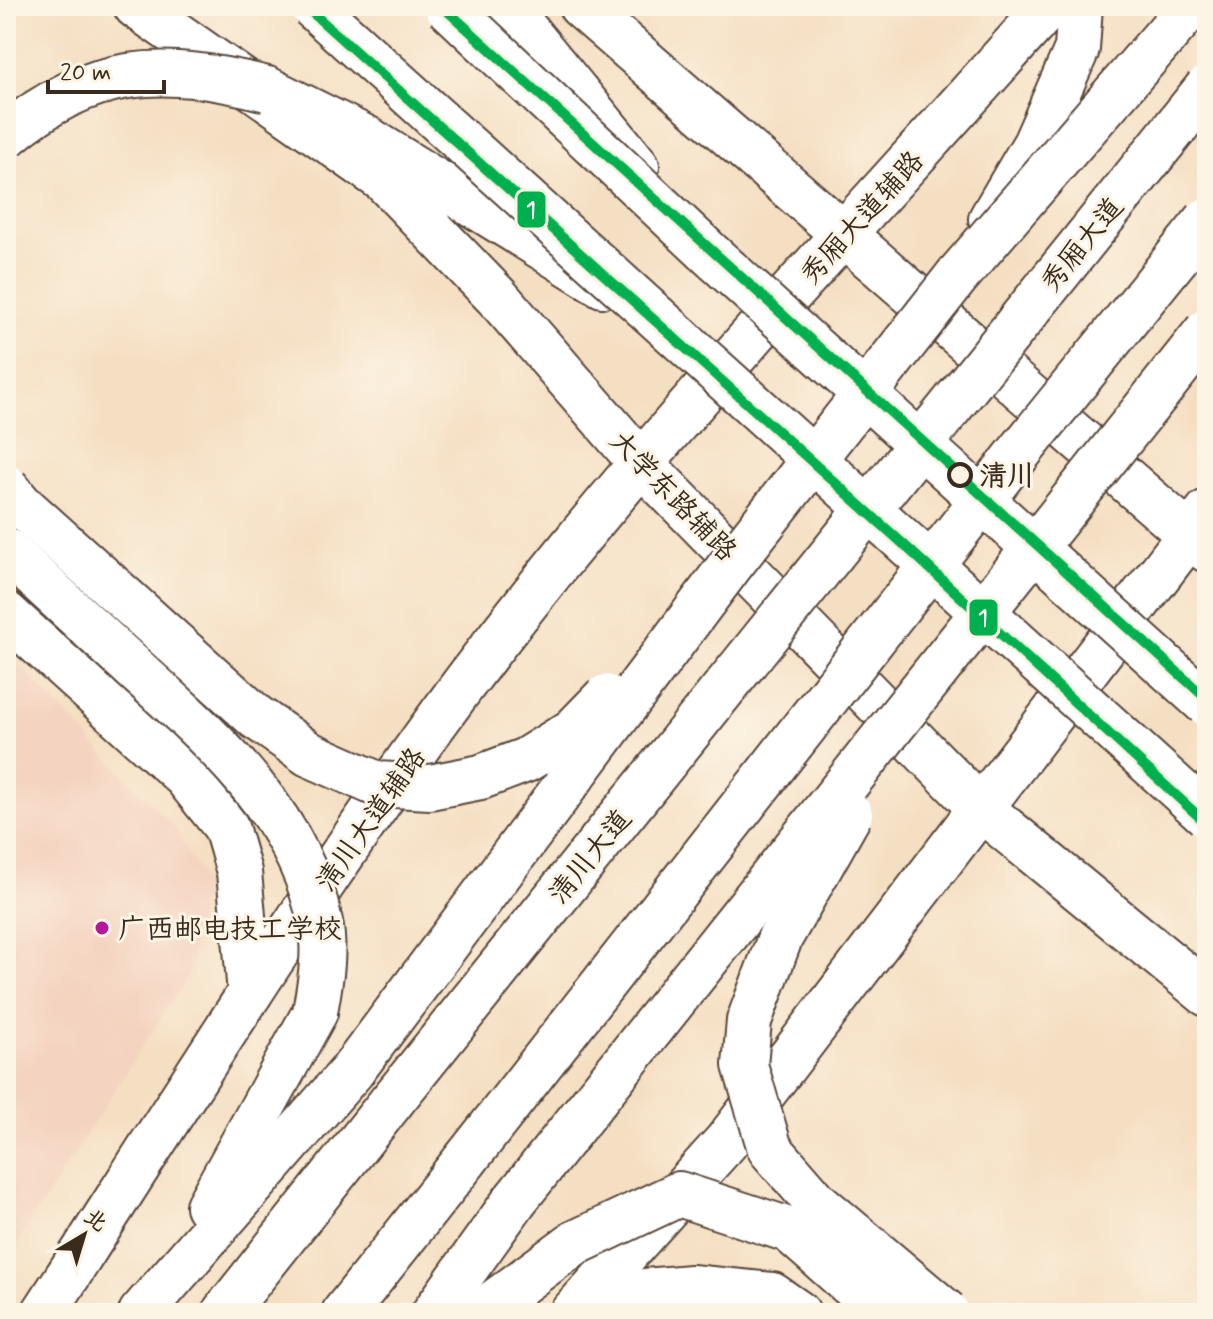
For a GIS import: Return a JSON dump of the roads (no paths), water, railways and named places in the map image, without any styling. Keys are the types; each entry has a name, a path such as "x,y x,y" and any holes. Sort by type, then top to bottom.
{"main road":[{"name":"大学东路辅路","path":"136,6 384,180 498,298 641,463 980,808 1207,994"},
{"path":"312,6 1207,815"},
{"path":"447,6 710,254 1191,686 1207,704"},
{"path":"506,6 710,254"},
{"path":"580,1304 726,1142 980,808 1201,532 845,236 581,6"},
{"name":"秀厢大道辅路","path":"641,463 1049,6"},
{"path":"958,275 1035,144 1077,49 1080,6"},
{"path":"150,1303 352,1071 729,567 958,275 1191,6"},
{"path":"6,136 66,94 112,77 159,72 209,74 267,89 366,138 659,319"},
{"name":"秀厢大道","path":"955,400 1207,88"},
{"path":"344,1313 1022,449 1207,220"},
{"path":"434,1313 515,1200 1207,331"},
{"path":"1138,420 1207,355"},
{"name":"清川大道","path":"224,1313 955,400"},
{"name":"清川大道辅路","path":"44,1313 250,993 464,685 641,463"},
{"path":"6,487 20,504 256,717 309,754 377,784 430,787 481,777 526,760 573,731 729,567"},
{"path":"6,550 224,750 269,807 302,864 320,922 323,971 315,1012 150,1303"},
{"path":"6,614 186,777 226,827 239,872 250,993"},
{"path":"907,710 780,938 749,1021 745,1065 770,1149 817,1203 947,1313"},
{"path":"1117,734 1207,824"},
{"path":"480,1313 573,1244 679,1194 789,1230 883,1313"},
{"path":"580,1304 691,1287 772,1295 798,1313"}],"place":[{"name":"清川","path":"960,475"},
{"name":"广西邮电技工学校","path":"102,928"}]}
